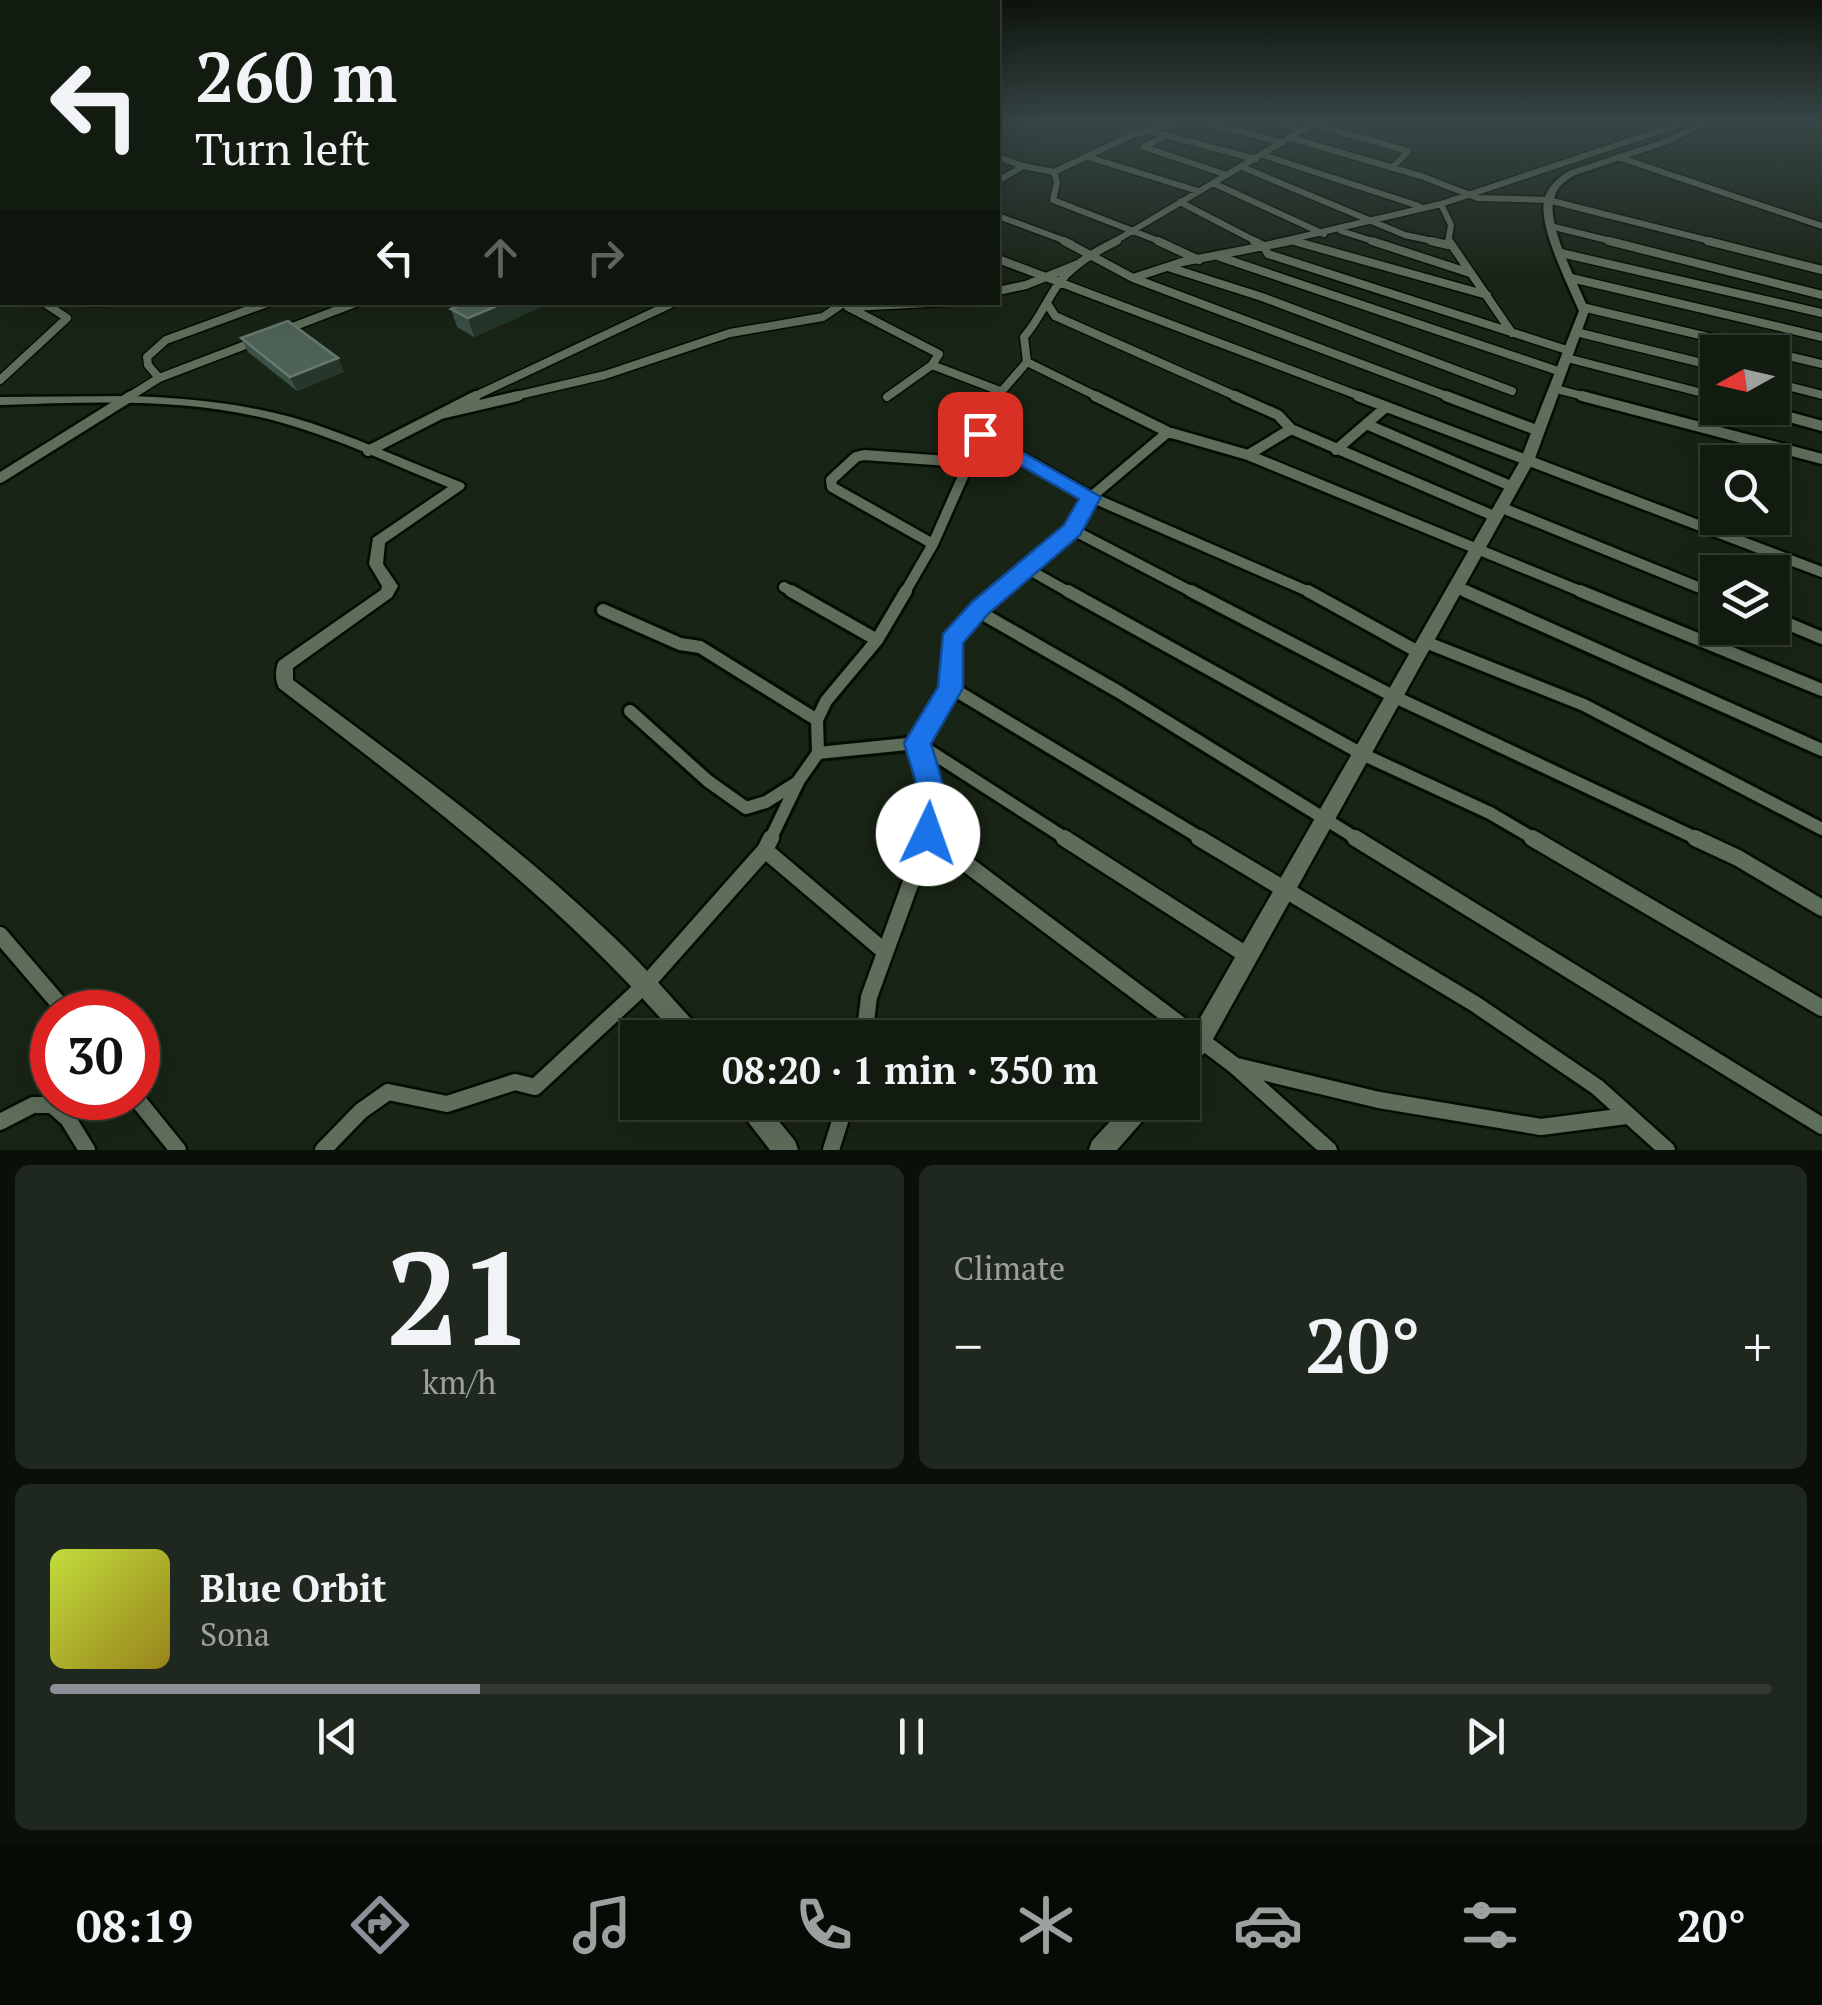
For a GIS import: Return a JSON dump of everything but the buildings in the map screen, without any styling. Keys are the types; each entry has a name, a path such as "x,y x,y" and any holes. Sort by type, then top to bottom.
{"street":[{"path":"1054,174 1053,200 1137,231 1199,260"},
{"path":"1141,174 1198,192"},
{"path":"1223,174 1227,175"},
{"path":"1258,174 1405,235 1448,245 1488,294 1512,333"},
{"path":"1314,174 1419,206"},
{"path":"1408,174 1490,200 1548,200 1822,270"},
{"path":"1133,278 1161,265 1324,234 1419,206 1441,204 1533,174"},
{"path":"1329,1150 1234,1066 1200,1042 1528,459 1582,307 1550,226 1548,200 1558,182 1570,174"},
{"path":"1667,174 1822,226"},
{"path":"323,1150 361,1111 388,1092 448,1104 515,1082 535,1088 648,982 765,850 799,780 818,753 818,720 826,701 877,640 933,544 964,474 962,462 1000,391 1027,362 1024,337 1059,283 1091,254 1137,231 1227,175"},
{"path":"1213,183 1324,234"},
{"path":"1180,202 1264,246 1268,254 1512,333 1566,360"},
{"path":"1441,204 1452,225 1448,245"},
{"path":"1000,217 1091,254 1133,278 1539,430"},
{"path":"1550,226 1822,295"},
{"path":"1339,230 1470,273"},
{"path":"1292,240 1488,294"},
{"path":"1561,254 1822,313"},
{"path":"1218,256 1566,360 1700,392"},
{"path":"1000,260 1822,572"},
{"path":"1000,290 1046,277 1069,264 1080,264"},
{"path":"1161,265 1262,297 1512,391"},
{"path":"1571,278 1822,337"},
{"path":"0,380 67,318 51,305"},
{"path":"158,378 147,357 166,340 262,305"},
{"path":"0,478 158,378 350,305"},
{"path":"368,451 414,424 669,305"},
{"path":"441,414 605,375 730,333 822,317 844,306 870,305"},
{"path":"1048,305 1056,316 1278,416 1291,429 1336,450 1700,587"},
{"path":"844,306 936,348 940,354 932,365 887,397"},
{"path":"1582,307 1822,364"},
{"path":"1576,332 1700,363"},
{"path":"1027,362 1168,432 1248,455 1822,690"},
{"path":"932,365 1000,391"},
{"path":"1790,386 1822,394"},
{"path":"1556,389 1822,460"},
{"path":"0,401 128,398 267,415 459,487 378,541 376,564 390,586 387,593 285,665 284,683 478,828 648,982 679,1020"},
{"path":"1336,450 1386,407"},
{"path":"1790,417 1822,426"},
{"path":"1366,424 1513,487"},
{"path":"1248,455 1291,429"},
{"path":"866,1020 869,997 928,834 932,789 917,743 950,688 951,641 980,608 1073,530 1090,497 1168,432"},
{"path":"980,434 1090,497 1315,594 1424,648 1584,705 1822,829"},
{"path":"933,544 832,488 831,480 856,456 962,462"},
{"path":"1073,530 1393,696 1738,858 1822,908"},
{"path":"1026,568 1362,754 1490,813 1822,1008"},
{"path":"784,587 877,640"},
{"path":"1458,588 1822,750"},
{"path":"980,608 988,617 1120,692 1822,1126"},
{"path":"603,610 680,644 700,647 818,720"},
{"path":"1790,625 1822,638"},
{"path":"950,688 1475,1004 1597,1087 1667,1150"},
{"path":"630,711 674,747 726,800 747,808 772,799 799,780"},
{"path":"818,753 917,743 1248,956"},
{"path":"928,834 1171,1020"},
{"path":"765,850 884,952"},
{"path":"0,935 47,990"},
{"path":"1234,1066 1379,1100 1541,1127 1626,1116"},
{"path":"0,1122 33,1105 52,1105 68,1119 87,1150"},
{"path":"154,1120 178,1150"},
{"path":"762,1120 786,1150"},
{"path":"832,1150 841,1120"},
{"path":"1101,1150 1128,1120"}],"route":[{"path":"928,834 932,789 917,743 950,688 951,641 980,608 1073,530 1090,497 980,434"}]}
